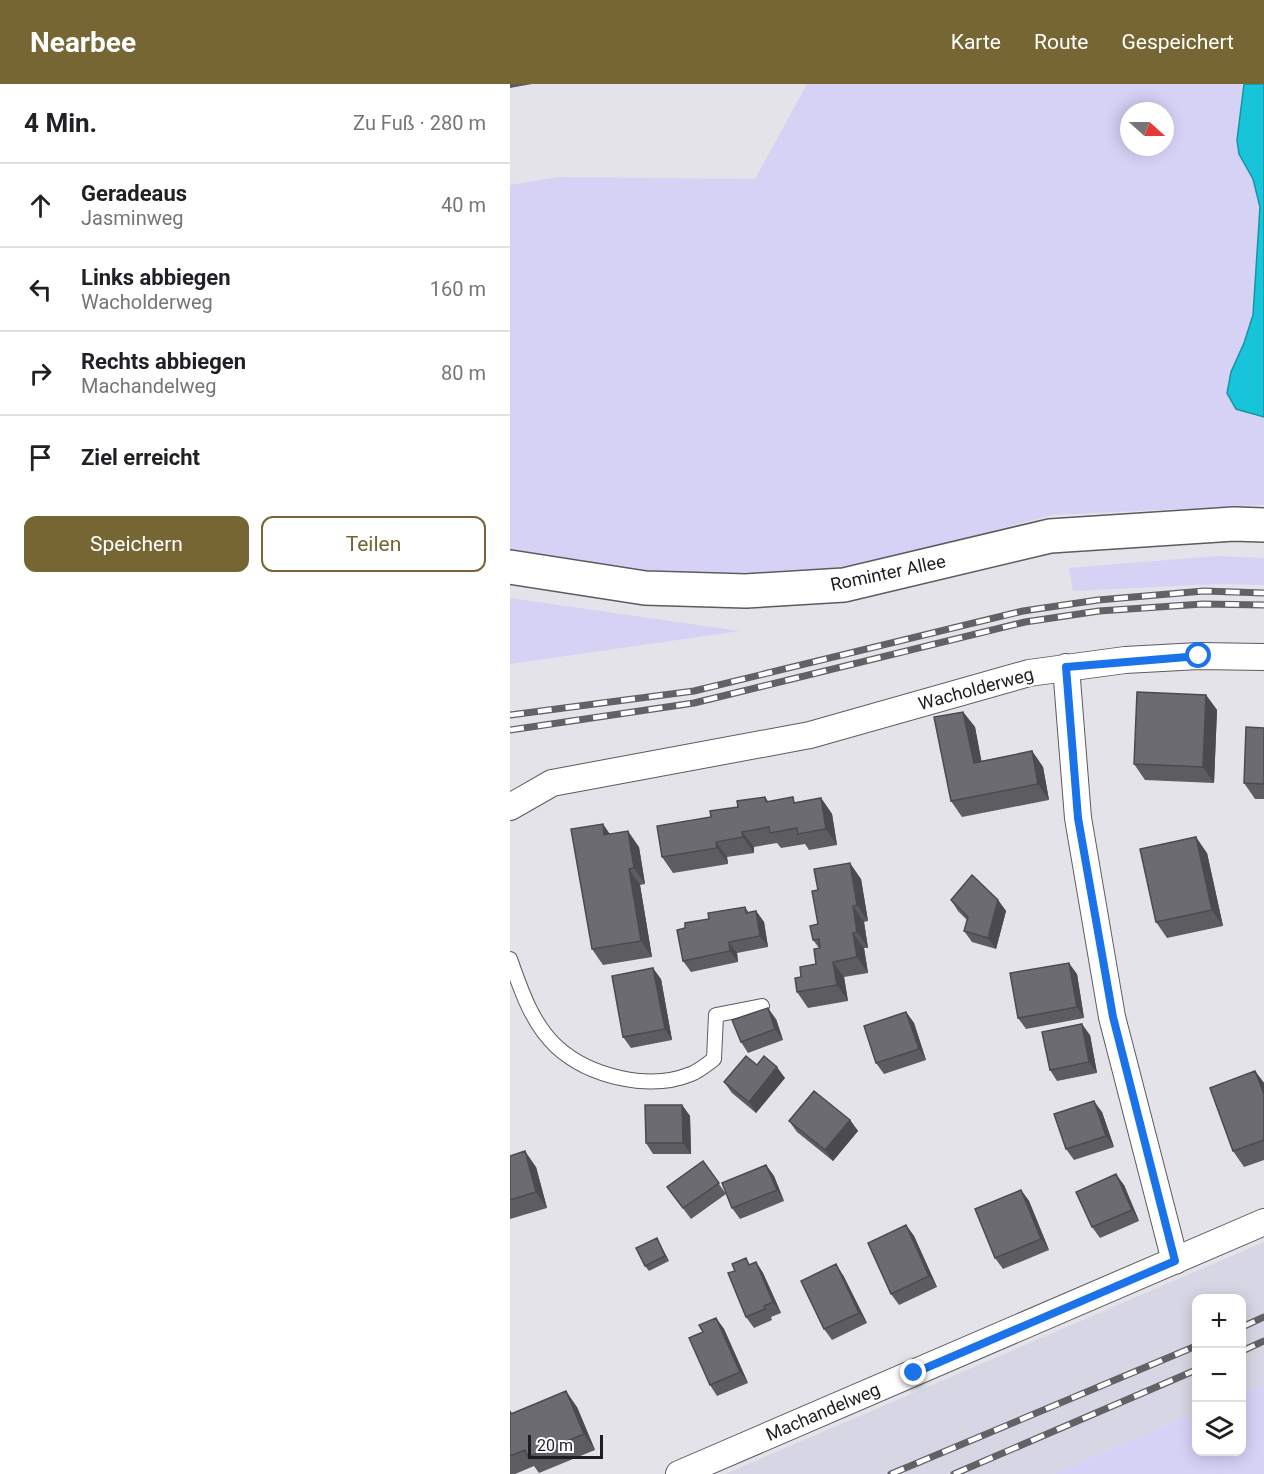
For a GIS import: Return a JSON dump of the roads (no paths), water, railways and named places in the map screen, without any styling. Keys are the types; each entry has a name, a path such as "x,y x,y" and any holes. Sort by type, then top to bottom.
{"street":[{"name":"Rominter Allee","path":"510,567 645,588 746,591 844,585 1050,536 1234,524 1264,525"},
{"name":"Wacholderweg","path":"510,807 552,783 810,735 1029,673 1066,667 1199,656 1264,657"},
{"path":"1066,667 1078,818 1113,1017 1175,1261"},
{"name":"Machandelweg","path":"679,1474 1264,1222"}],"lane":[{"path":"510,959 526,1005 556,1047 580,1063 621,1079 660,1080 691,1074 714,1059 716,1015 762,1006"}],"water":[{"path":"1244,84 1264,84 1264,417 1236,409 1227,393 1231,372 1253,315 1260,207 1253,179 1239,154 1237,140"}],"railway":[{"path":"510,715 694,691 1023,611 1098,600 1204,591 1264,593"},
{"path":"510,730 694,703 1025,622 1099,611 1203,604 1264,605"},
{"path":"1246,1325 1264,1317"},
{"path":"1246,1349 1264,1341"},
{"path":"891,1474 1192,1348"},
{"path":"954,1474 1192,1372"}]}
